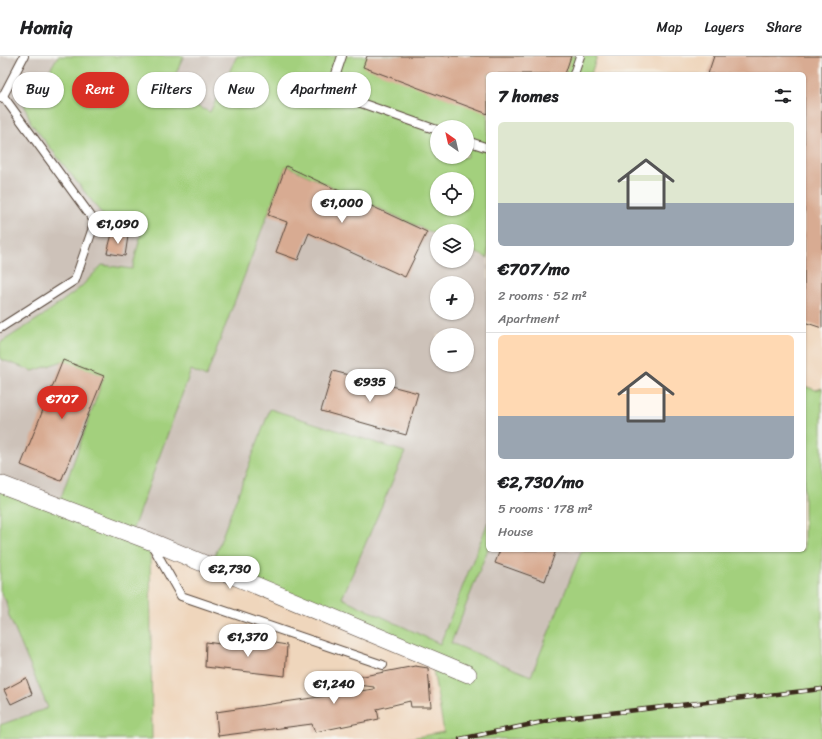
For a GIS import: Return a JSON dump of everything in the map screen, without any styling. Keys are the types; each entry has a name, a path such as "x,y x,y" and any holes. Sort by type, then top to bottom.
{"street":[{"path":"0,484 150,541 468,674"}],"lane":[{"path":"0,328 75,280 95,222 2,97 24,56"},
{"path":"342,56 330,92 430,128"},
{"path":"575,72 580,56"},
{"path":"474,143 486,147"},
{"path":"150,541 181,596 383,665"}],"shaded area":[{"path":"0,56 58,56 48,72 12,72 12,108 41,108 75,177 109,223 142,229 132,269 102,265 80,288 41,317 0,343"},
{"path":"184,56 237,56 229,72 214,72 214,104 210,112 201,108 206,108 206,72 177,72"},
{"path":"597,56 822,56 822,388 816,390 806,387 806,72 592,72"},
{"path":"286,166 430,233 430,268 474,268 474,253 486,258 486,527 440,644 342,598 404,452 270,409 211,566 131,534 191,370 206,377"},
{"path":"0,359 33,371 63,360 104,376 58,506 0,484"},
{"path":"150,541 431,658 444,732 405,739 152,739"},
{"path":"487,552 581,552 531,676 450,643"},
{"path":"0,591 6,601 9,616 48,708 0,725"}],"green space":[{"path":"58,56 184,56 177,72 137,72 137,108 201,108 210,112 214,104 214,108 269,108 269,72 229,72 237,56 597,56 592,72 486,72 486,257 474,252 474,224 430,224 430,232 286,166 206,377 191,370 131,534 150,541 152,739 0,739 0,725 48,708 9,616 6,601 0,591 0,484 58,506 104,376 63,361 33,371 0,359 0,343 41,317 80,288 102,265 132,269 142,230 109,223 31,123 26,108 64,108 64,72 48,72"},
{"path":"806,387 816,390 822,388 822,739 405,739 444,732 431,658 211,566 270,409 405,452 342,598 440,644 486,527 487,552 451,643 531,676 581,552 806,552"}],"building":[{"path":"367,56 571,56 566,72 486,72 486,113 363,67"},
{"path":"714,56 822,56 822,328 806,323 806,72 709,72"},
{"path":"286,166 427,232 405,277 309,233 298,260 276,252 287,222 268,215"},
{"path":"112,234 128,236 125,256 107,253"},
{"path":"63,360 104,376 61,481 21,465"},
{"path":"333,371 418,393 406,435 321,411"},
{"path":"499,552 555,552 545,581 495,563"},
{"path":"249,639 287,645 285,676 205,667 206,642 248,648"},
{"path":"415,666 428,668 431,707 411,707 410,701 377,709 379,719 315,732 312,724 218,736 216,712 374,689 374,687 343,683 343,680"},
{"path":"26,678 32,694 11,704 4,690"}],"railway":[{"path":"460,739 557,719 822,689"}]}
